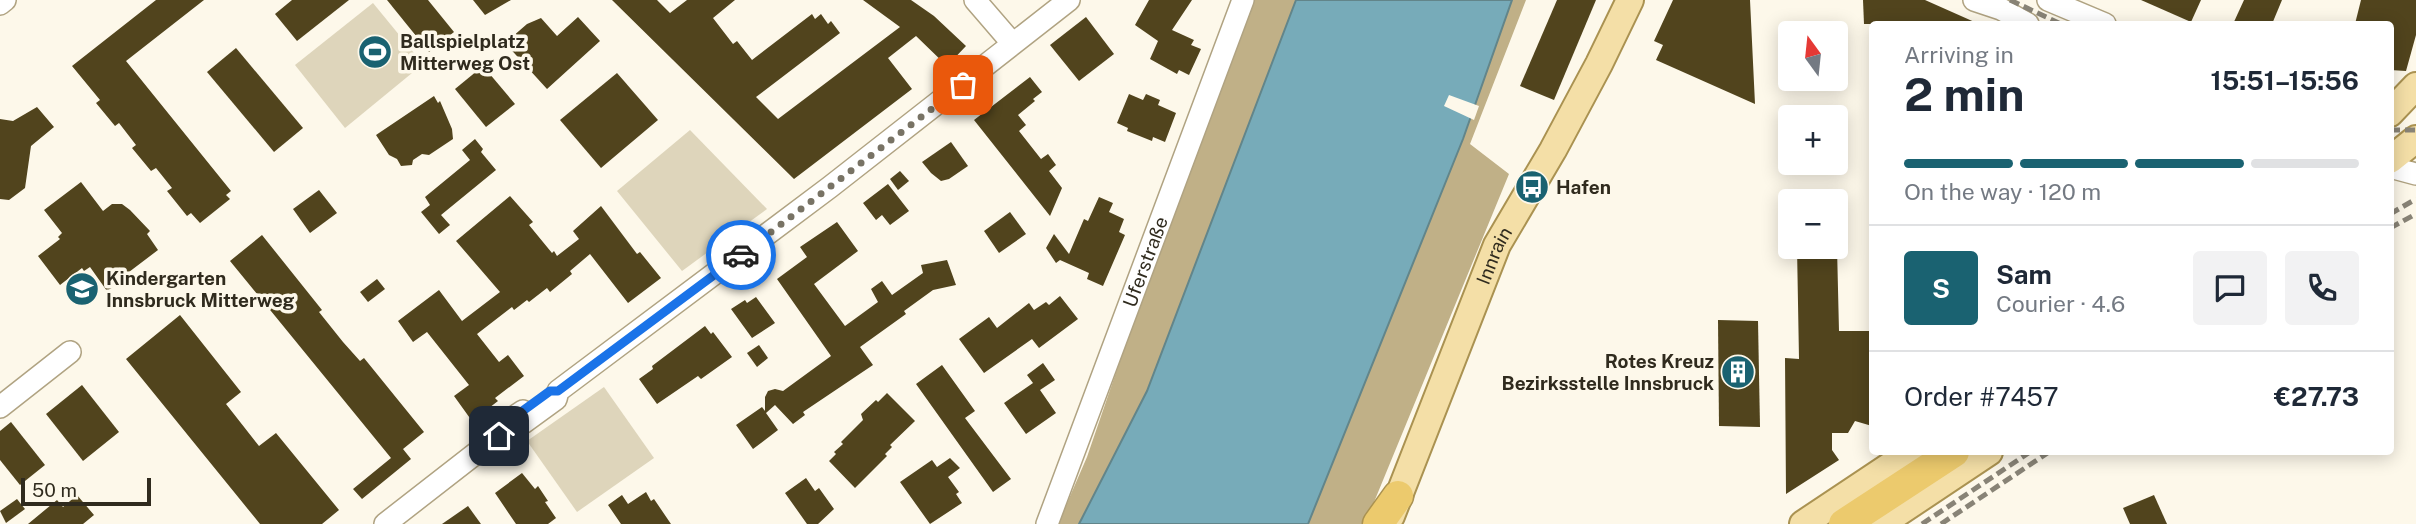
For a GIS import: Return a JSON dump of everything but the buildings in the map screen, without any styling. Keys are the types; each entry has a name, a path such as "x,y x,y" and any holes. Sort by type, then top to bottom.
{"highway":[{"path":"1844,524 1949,455"},
{"path":"1378,524 1393,510"}],"main road":[{"name":"Innrain","path":"1393,510 1497,245 1558,140 1630,0"},
{"path":"2394,109 2416,86"},
{"path":"2394,125 2416,109"},
{"path":"2394,157 2416,139"},
{"path":"1803,524 1906,455"},
{"path":"1881,524 1984,455"}],"street":[{"path":"0,4 5,0"},
{"path":"975,0 1012,43"},
{"path":"385,524 516,422 523,423 556,399 558,391 830,187 1069,0"},
{"name":"Uferstraße","path":"1047,524 1243,0"},
{"path":"1974,0 2003,5 2024,21"},
{"path":"2048,0 2098,21"},
{"path":"2394,168 2416,174"},
{"path":"0,407 70,352"}],"shaded area":[{"path":"1252,0 1296,0 1147,391 1079,524 1058,524 1087,457"},
{"path":"1512,0 1526,0 1470,144 1509,174 1365,524 1308,524 1463,139"},
{"path":"373,3 423,64 345,128 295,65"},
{"path":"690,130 767,209 682,271 617,191"},
{"path":"604,387 654,458 577,512 527,441"}],"water":[{"path":"1296,0 1512,0 1463,139 1308,524 1079,524 1147,391"}],"pier":[{"path":"1449,95 1479,106 1474,120 1444,106"}],"railway":[{"path":"2010,0 2055,21"},
{"path":"2394,130 2416,130"},
{"path":"2394,212 2416,199"},
{"path":"2394,226 2416,214"},
{"path":"1922,524 2026,455"},
{"path":"1941,524 2044,455"}],"way so far":[{"path":"741,255 963,85"}],"place":[{"name":"Ballspielplatz Mitterweg Ost","path":"375,52"},
{"name":"Hafen","path":"1532,187"},
{"name":"Kindergarten Innsbruck Mitterweg","path":"82,289"},
{"name":"Rotes Kreuz Bezirksstelle Innsbruck","path":"1738,372"}],"route":[{"path":"499,436 516,422 517,415 550,391 558,391 741,255"}]}
